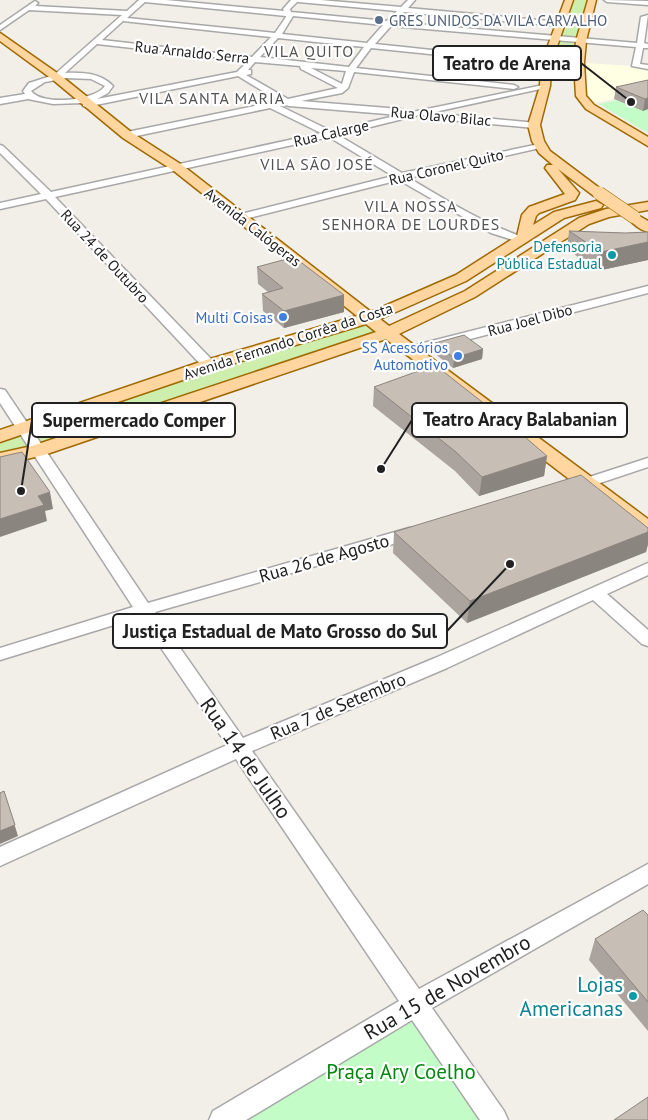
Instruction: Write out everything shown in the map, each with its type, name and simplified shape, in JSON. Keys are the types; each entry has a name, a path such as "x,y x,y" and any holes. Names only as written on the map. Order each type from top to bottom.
{"main road":[{"path":"522,237 529,215 534,210 570,197 572,193 540,155 540,146 534,124 545,86 546,64 554,39 562,24 569,0"},
{"path":"592,0 581,42 580,96 586,104 648,142"},
{"name":"Avenida Calógeras","path":"0,36 56,77 84,102 127,135 178,168 388,333 648,529"},
{"path":"540,146 599,193 634,217 645,231"},
{"name":"Avenida Fernando Corrêa da Costa","path":"0,436 209,366 369,318 460,278 559,215 589,206 648,196"},
{"name":"Avenida Fernando Corrêa da Costa","path":"0,459 37,451 388,333 470,294 584,221 606,213 648,206"},
{"path":"584,221 594,232"},
{"path":"550,242 577,242"}],"street":[{"path":"0,28 38,0"},
{"path":"56,77 144,0 181,2 581,42 644,46"},
{"path":"290,14 286,9 296,0 562,24"},
{"path":"127,135 335,93 344,88 351,69 388,23 412,0"},
{"path":"607,0 648,3"},
{"path":"27,8 128,13"},
{"path":"239,74 277,35 290,14"},
{"path":"648,17 645,17 644,46 636,66 648,67"},
{"path":"121,19 546,64"},
{"name":"Rua Arnaldo Serra","path":"95,42 528,88"},
{"path":"268,69 296,63 344,88"},
{"path":"0,101 30,95 45,101 84,102 258,70"},
{"path":"239,74 288,102"},
{"path":"30,95 27,91 29,87 35,83 56,77 86,76 107,82 109,86 107,90 84,102"},
{"name":"Rua Calarge","path":"0,206 178,168 528,88 545,86"},
{"name":"Rua Olavo Bilac","path":"288,102 534,124"},
{"path":"273,106 330,134 470,218 495,231 522,237"},
{"name":"Rua Coronel Quito","path":"241,217 399,177 540,146"},
{"name":"Rua 24 de Outubro","path":"0,148 48,195 209,366"},
{"path":"634,217 648,223"},
{"path":"470,218 506,248"},
{"name":"Rua Joel Dibo","path":"412,350 648,289"},
{"name":"Rua 14 de Julho","path":"0,393 144,610 495,1120"},
{"path":"559,490 648,462"},
{"name":"Rua 26 de Agosto","path":"0,654 434,526"},
{"name":"Rua 7 de Setembro","path":"0,858 239,748 441,663 648,568"},
{"path":"594,592 648,640"},
{"name":"Rua 15 de Novembro","path":"222,1120 415,1004 648,874"}],"shaded area":[{"path":"585,63 648,67 648,92 594,103 586,92"}],"green space":[{"path":"571,0 590,0 571,78 548,76"},
{"path":"648,95 648,133 599,104"},
{"path":"369,318 388,333 0,459 0,436"},
{"name":"Praça Ary Coelho","path":"415,1004 495,1120 222,1120"}],"building":[{"path":"648,80 648,98 645,99 616,87"},
{"path":"569,231 648,232 648,242 601,252"},
{"path":"294,257 344,295 284,311 262,294 283,288 257,267"},
{"path":"464,335 483,349 454,358 435,343"},
{"path":"435,365 505,420 502,435 518,431 547,456 482,477 456,452 374,387"},
{"path":"22,452 50,492 38,496 44,505 0,519 0,457"},
{"path":"581,475 648,528 648,532 470,601 394,532"},
{"path":"4,791 15,825 0,831 0,793"},
{"path":"643,910 648,915 648,1002 595,939"},
{"path":"648,1097 648,1120 614,1120"}],"place":[{"name":"GRES UNIDOS DA VILA CARVALHO","path":"379,20"},
{"name":"Teatro de Arena","path":"631,102"},
{"name":"Defensoria Pública Estadual","path":"612,255"},
{"name":"Multi Coisas","path":"283,317"},
{"name":"SS Acessórios Automotivo","path":"458,356"},
{"name":"Teatro Aracy Balabanian","path":"381,469"},
{"name":"Supermercado Comper","path":"21,491"},
{"name":"Justiça Estadual de Mato Grosso do Sul","path":"510,564"},
{"name":"Lojas Americanas","path":"633,996"}],"district":[{"name":"VILA QUITO","path":"309,51"},
{"name":"VILA SANTA MARIA","path":"212,98"},
{"name":"VILA SÃO JOSÉ","path":"317,164"},
{"name":"VILA NOSSA SENHORA DE LOURDES","path":"411,215"}]}
